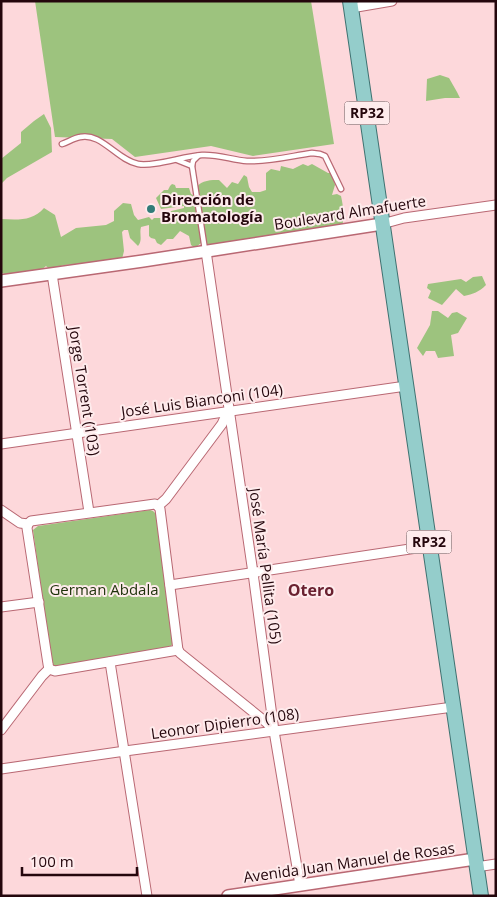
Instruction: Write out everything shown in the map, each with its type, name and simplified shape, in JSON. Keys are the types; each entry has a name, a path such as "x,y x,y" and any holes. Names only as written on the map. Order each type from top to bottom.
{"main road":[{"name":"RP32","path":"350,5 481,896"},
{"name":"Boulevard Almafuerte","path":"1,281 382,224"},
{"name":"Avenida Juan Manuel de Rosas","path":"228,896 476,863"}],"street":[{"path":"350,5 392,1"},
{"name":"Boulevard Almafuerte","path":"382,224 404,218 496,205"},
{"name":"José María Pellita (105)","path":"206,251 274,731 300,885"},
{"name":"Jorge Torrent (103)","path":"52,274 89,512"},
{"name":"José Luis Bianconi (104)","path":"1,444 406,386"},
{"path":"158,506 166,499 211,439 222,424 228,411"},
{"path":"1,510 20,523 28,524 31,521 89,512 155,504 158,506 160,509 178,650 267,723 274,731"},
{"path":"28,524 27,528 49,669"},
{"path":"170,585 430,546"},
{"path":"1,607 39,602"},
{"path":"49,669 55,671 178,650"},
{"path":"110,662 147,896"},
{"path":"1,730 49,669"},
{"name":"Leonor Dipierro (108)","path":"1,769 453,707"},
{"name":"Avenida Juan Manuel de Rosas","path":"476,863 496,864"}],"lane":[{"path":"62,144 79,137 88,136 96,139 130,162 139,164 211,154 245,161 259,161 312,153 320,154 325,156 341,189"},
{"path":"198,155 193,161 192,166 206,251"},
{"path":"176,159 192,166"}],"green space":[{"path":"35,1 311,1 334,144 253,156 211,146 135,157 112,139 55,137"},
{"path":"440,75 449,78 460,98 426,101 427,79"},
{"path":"44,114 51,128 52,152 7,178 1,184 1,159 21,143 21,132"},
{"path":"303,164 308,166 312,164 328,173 333,173 335,185 332,195 337,194 341,196 344,215 342,226 209,245 201,238 201,243 195,248 191,245 189,236 180,231 173,239 167,239 161,245 157,243 155,239 149,236 149,225 141,227 138,246 130,238 128,230 122,232 124,251 122,259 64,265 52,269 46,266 41,270 7,275 1,274 1,219 30,217 44,208 55,215 61,237 76,228 106,225 114,221 114,211 123,203 131,204 134,215 138,220 149,217 152,220 160,218 165,216 167,212 184,208 184,206 161,209 156,198 164,190 168,190 172,184 176,188 189,188 193,195 196,188 204,182 219,180 227,188 232,182 238,184 244,175 247,177 252,192 260,192 266,190 266,173 271,169 280,171 281,166 293,169"},
{"path":"482,276 486,285 473,293 464,296 456,289 442,305 428,298 431,291 427,288 428,284 461,279 466,282 473,277"},
{"path":"432,311 438,311 448,318 452,313 457,312 467,318 458,333 451,335 454,356 438,358 435,351 426,351 423,356 417,348 430,325"},
{"name":"German Abdala","path":"150,510 156,514 174,642 170,647 55,667 51,660 33,530 38,526"}],"place":[{"name":"Dirección de Bromatología","path":"151,209"}],"district":[{"name":"Otero","path":"311,590"}]}
